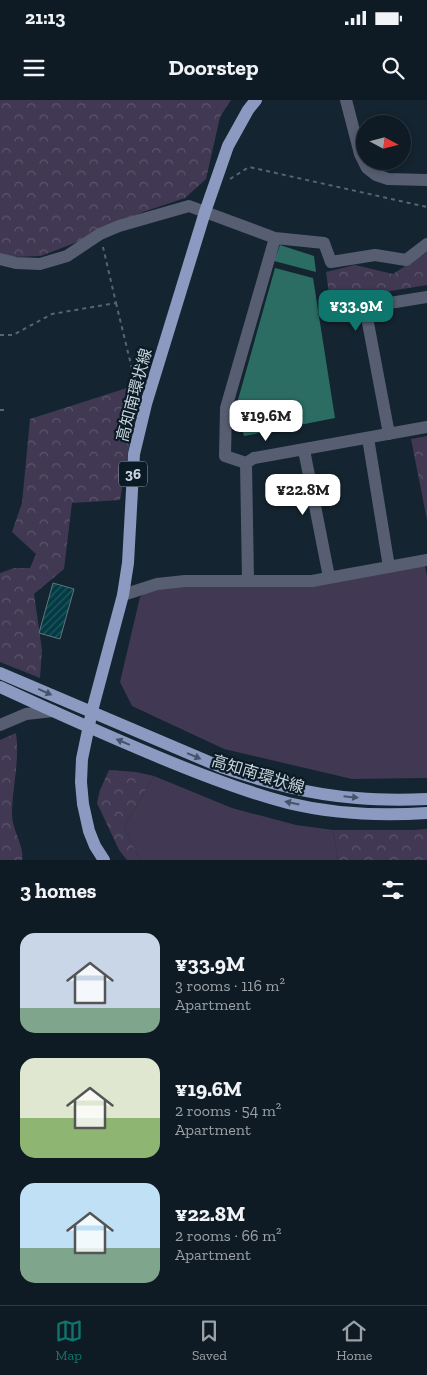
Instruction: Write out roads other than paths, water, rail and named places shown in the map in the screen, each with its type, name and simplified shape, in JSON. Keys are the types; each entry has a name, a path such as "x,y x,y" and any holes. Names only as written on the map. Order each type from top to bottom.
{"main road":[{"name":"高知南環状線","path":"104,860 95,846 89,831 83,804 81,782 82,759 92,712 123,595 128,563 134,454 146,404 204,212 228,146 248,110 256,100"},
{"name":"高知南環状線","path":"0,673 221,767 256,780 356,798 427,799"},
{"name":"高知南環状線","path":"0,687 88,728 214,780 253,793 289,803 354,813 427,814"}],"street":[{"path":"346,100 360,154 367,168 376,175 388,179 427,180"},
{"path":"0,259 16,263 40,264 66,256 100,234 119,226 189,206 275,238 324,243 331,262 375,255 406,260 427,244"},
{"path":"246,463 225,456 226,408 275,238"},
{"path":"389,434 365,307 427,297"},
{"path":"246,463 254,458 427,427"},
{"path":"368,438 389,567"},
{"path":"304,450 329,577"},
{"path":"246,463 248,580"},
{"path":"123,595 157,584 185,581 312,581 427,560"},
{"path":"0,725 26,714 53,711"}]}
